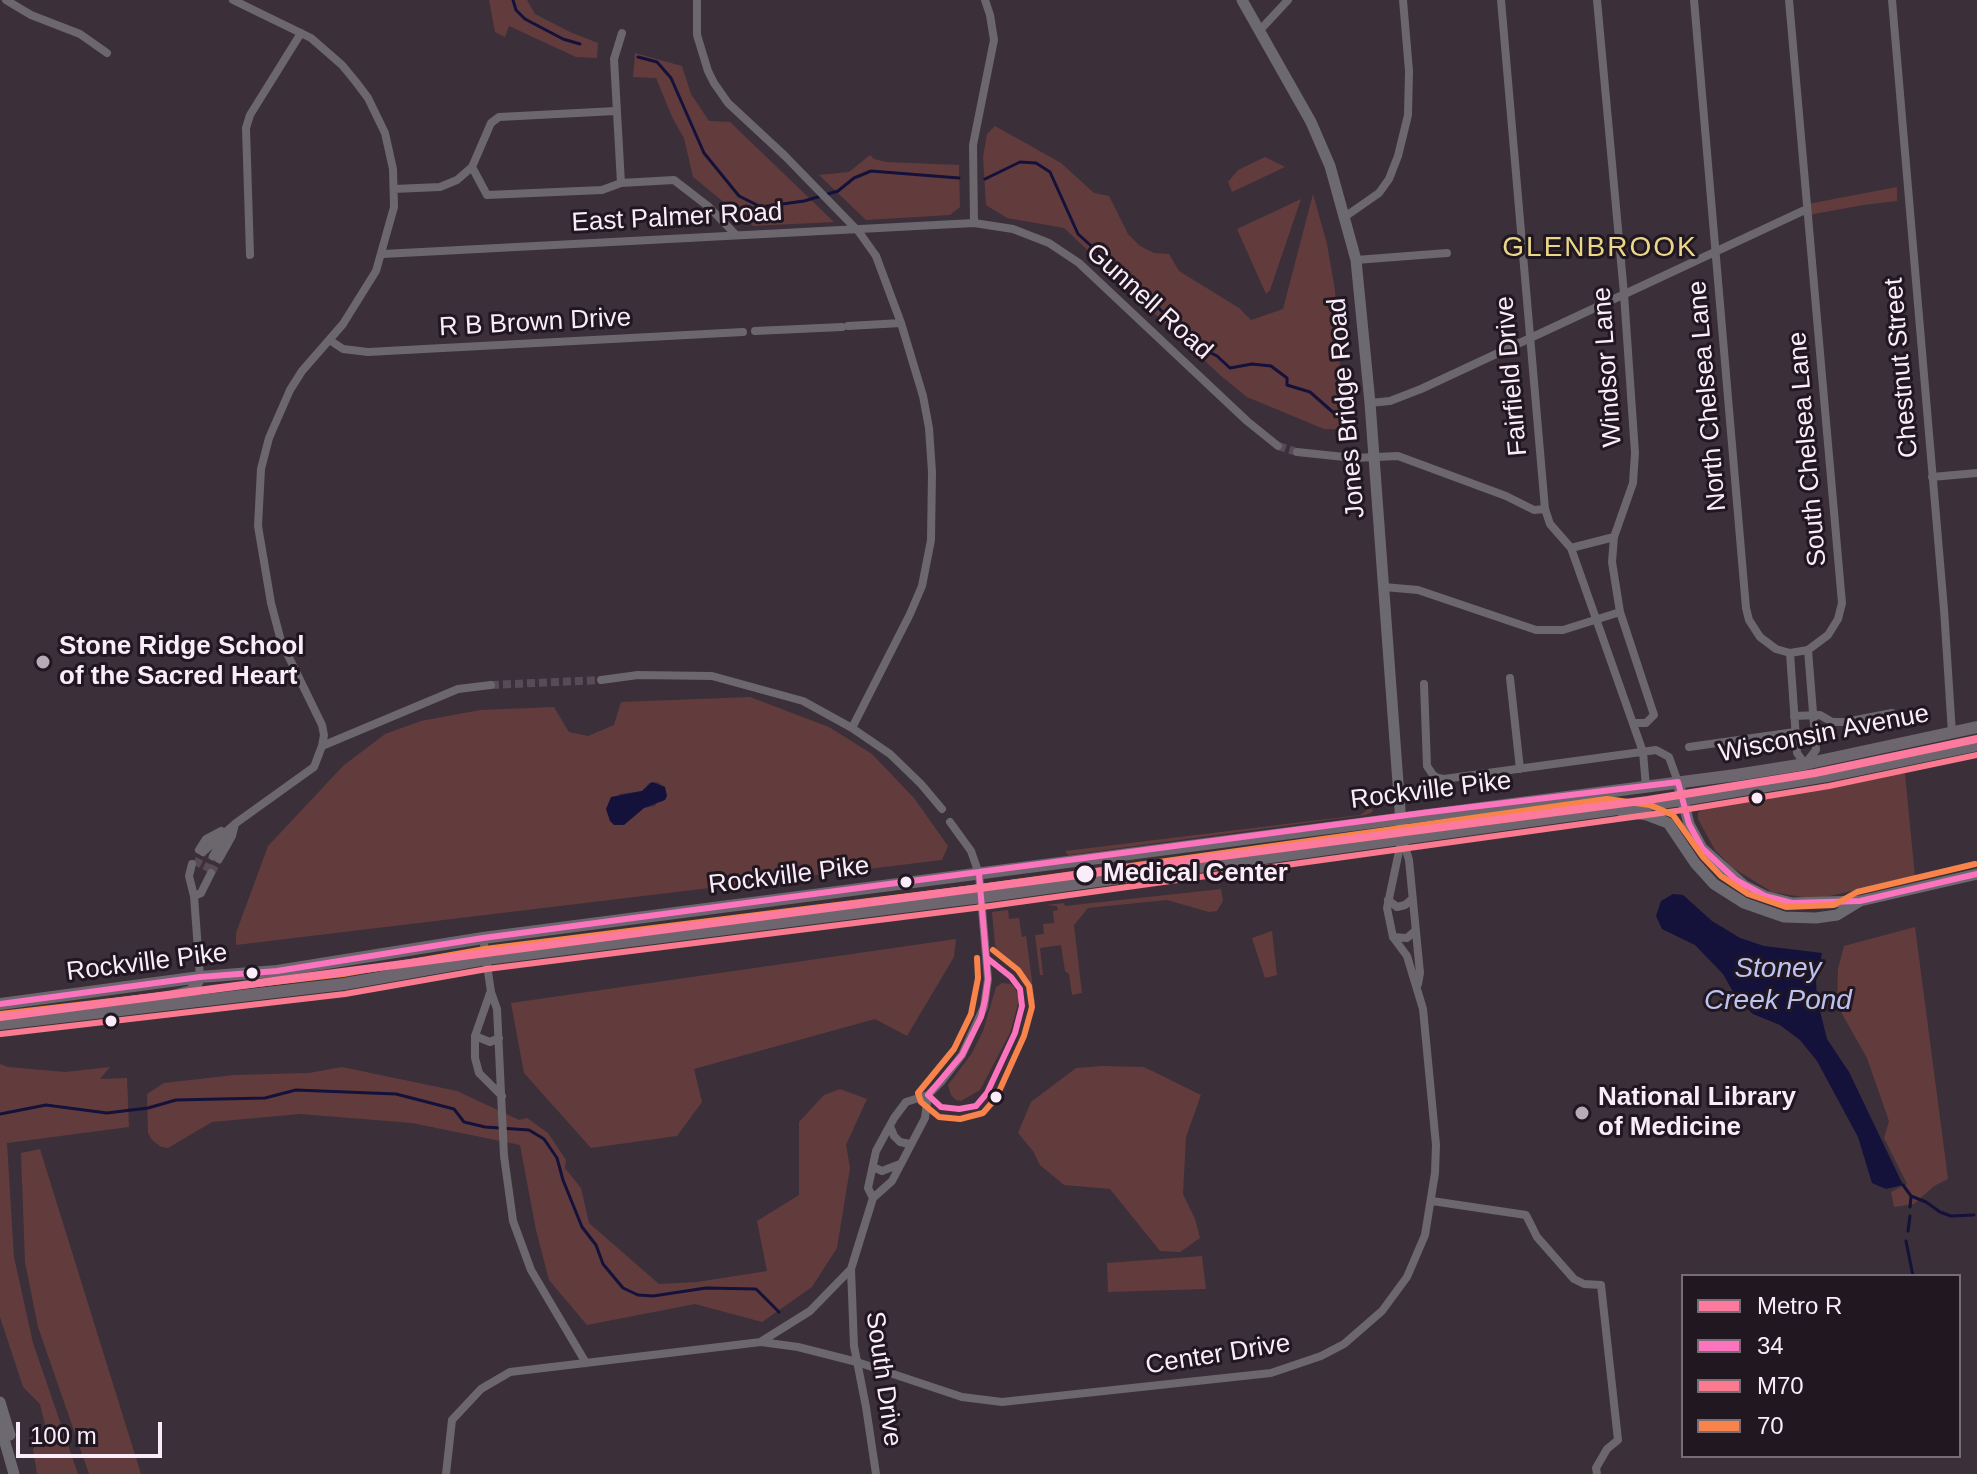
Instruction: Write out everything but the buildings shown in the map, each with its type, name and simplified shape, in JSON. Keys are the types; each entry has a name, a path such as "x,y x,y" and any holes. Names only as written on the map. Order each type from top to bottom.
{"main road":[{"name":"Jones Bridge Road","path":"1242,0 1261,29 1316,133 1346,216 1356,260 1370,403 1402,837"},
{"name":"Wisconsin Avenue","path":"1678,782 1805,764 1977,727"},
{"path":"1952,733 1954,750"},
{"name":"Wisconsin Avenue","path":"1682,800 1977,745"},
{"path":"1805,764 1807,779"},
{"path":"1678,782 1689,824 1702,848 1745,886 1765,896 1792,903 1860,901 1977,874"},
{"name":"Rockville Pike","path":"0,1004 200,977 277,971 483,938 1678,782"},
{"name":"Rockville Pike","path":"0,1024 344,984 486,959 982,897 1682,800"},
{"path":"1607,809 1647,815 1668,823 1695,863 1714,884 1763,911 1784,917 1816,918 1837,915 1860,901"},
{"path":"130,1009 136,1003 192,991 200,977"},
{"path":"0,1402 10,1434 14,1474"},
{"path":"0,1425 10,1451"}],"street":[{"path":"6,0 31,15 80,34 107,53"},
{"path":"201,851 314,767 322,746 322,725 281,641 260,547 257,506 261,469 279,411 302,371 331,341 366,290 383,254 394,207 391,154 385,133 368,98 326,50 301,33 233,0"},
{"path":"697,0 697,35 708,71 728,103 850,222 876,256 923,396 929,428 931,540 922,586 852,728"},
{"path":"974,223 973,145 994,40 985,0"},
{"path":"1261,29 1288,0"},
{"path":"1346,216 1379,193 1389,179 1398,156 1408,115 1409,71 1403,0"},
{"name":"Fairfield Drive","path":"1501,0 1545,509"},
{"name":"Windsor Lane","path":"1597,0 1624,294 1635,464 1627,504 1614,537 1612,562 1620,612 1654,715 1646,723 1634,723"},
{"name":"North Chelsea Lane","path":"1694,0 1746,608 1749,620 1760,637 1776,649 1790,653"},
{"name":"South Chelsea Lane","path":"1789,0 1842,603 1838,619 1828,635 1808,650"},
{"name":"Chestnut Street","path":"1892,0 1952,733"},
{"path":"250,255 246,128 250,115 301,33"},
{"path":"621,183 614,59 622,33"},
{"path":"394,189 440,187 457,180 472,167 491,123 499,117 616,111"},
{"path":"472,167 487,195 602,190 621,183 674,180 709,207 736,235"},
{"path":"1370,403 1387,402 1415,392 1807,209"},
{"name":"East Palmer Road","path":"383,254 974,223"},
{"name":"Gunnell Road","path":"974,223 1033,235 1079,263 1247,421 1278,446"},
{"path":"1356,260 1447,253"},
{"path":"755,331 901,323"},
{"name":"R B Brown Drive","path":"331,341 343,349 368,352 743,332"},
{"path":"1297,452 1354,458 1398,456 1506,496 1534,510 1545,509 1550,524 1571,548 1634,723 1643,752 1646,787"},
{"path":"1932,477 1977,473"},
{"path":"1571,548 1614,537"},
{"path":"1384,587 1418,590 1536,630 1563,630 1620,612"},
{"path":"1808,650 1816,750 1805,764 1797,753 1790,653 1808,650"},
{"path":"601,680 638,675 712,676 803,701 852,728 902,764 942,809"},
{"path":"1510,678 1520,769"},
{"path":"1424,684 1427,766 1433,775 1444,779 1643,752 1663,752 1672,763 1678,782"},
{"path":"322,746 458,689 491,685"},
{"path":"1794,716 1813,714 1824,716 1832,722 1845,722 1892,713"},
{"path":"1689,747 1795,732"},
{"name":"South Drive","path":"873,1198 868,1188 876,1151 890,1126 906,1102 928,1095 962,1055 984,1007 988,979 979,874 971,851 950,822"},
{"path":"216,857 232,836 236,823"},
{"name":"Center Drive","path":"446,1474 452,1420 481,1389 510,1372 761,1342 798,1347 857,1362 962,1397 1002,1402 1271,1373 1344,1344 1382,1311 1398,1291 1417,1257 1432,1201 1436,1145 1418,985 1420,973 1409,860 1402,837"},
{"name":"Center Drive","path":"1402,837 1387,899 1388,916 1393,937 1407,956 1411,974 1418,985"},
{"path":"194,865 189,876 194,896 200,977"},
{"path":"194,896 201,893 209,872"},
{"path":"1387,899 1397,907 1405,905 1412,898"},
{"path":"1393,937 1407,938 1415,931"},
{"path":"483,938 491,992 497,1009 503,1138 513,1221 531,1270 586,1363"},
{"path":"491,992 475,1036 475,1058 483,1078 502,1096"},
{"path":"475,1036 490,1042 499,1038"},
{"path":"483,1078 501,1066"},
{"name":"South Drive","path":"876,1474 852,1326 851,1269 873,1198 892,1181 925,1118 928,1095"},
{"path":"890,1126 900,1142 910,1144"},
{"path":"873,1167 882,1171 900,1164"},
{"path":"1432,1201 1526,1215 1537,1237 1574,1279 1584,1284 1601,1285 1618,1440 1607,1449 1596,1468 1597,1474"},
{"name":"Center Drive","path":"761,1342 810,1311 851,1269"}],"shaded area":[{"path":"489,0 527,0 535,14 598,43 597,58 576,57 509,26 505,37 495,32"},
{"path":"635,53 682,66 691,94 709,121 730,122 834,222 753,226 693,177 684,138 656,78 633,77"},
{"path":"995,126 1061,163 1094,193 1109,196 1128,234 1140,246 1154,253 1169,254 1179,271 1239,308 1251,320 1283,309 1313,194 1327,244 1335,290 1344,429 1324,429 1247,397 1064,228 1007,218 986,205 983,157 987,134"},
{"path":"870,155 886,162 959,165 960,207 950,215 866,220 819,175 849,172"},
{"path":"1265,157 1285,167 1232,192 1228,182 1238,170"},
{"path":"1897,187 1897,201 1809,215 1808,204"},
{"path":"1301,199 1270,290 1266,294 1237,229"},
{"path":"750,697 829,727 872,754 914,798 948,846 942,860 236,945 236,933 268,846 343,766 385,734 421,721 480,710 554,707 569,732 588,736 614,725 621,702","holes":["657,782 665,787 655,806 644,808 624,824 619,794 642,791 649,783"]},
{"path":"1887,774 1905,774 1915,877 1825,897 1808,898 1772,892 1733,868 1715,850 1698,819 1698,813 1705,806"},
{"path":"1371,807 1373,812 1365,815 1068,855 1065,851 1360,815"},
{"path":"1221,889 1223,901 1217,911 1209,912 1167,900 1088,908 1074,925 1082,993 1072,995 1061,945 1040,948 1043,975 1040,975 1035,935 1044,934 1043,924 1054,923 1053,911 1058,910 1057,906 1046,905 1064,903 1065,906"},
{"path":"1008,910 1009,919 1019,918 1022,937 1026,936 1035,1003 1029,1003 1029,992 1024,982 998,953 995,945 992,912"},
{"path":"1915,927 1948,1179 1934,1186 1914,1204 1894,1207 1891,1192 1907,1184 1884,1138 1889,1121 1867,1058 1837,1005 1838,969 1844,946"},
{"path":"1272,931 1277,975 1265,978 1252,938"},
{"path":"956,939 954,957 907,1036 875,1019 694,1069 702,1102 677,1136 591,1148 524,1073 511,1003"},
{"path":"1002,983 1015,988 1019,1000 1010,1033 980,1090 961,1101 956,1100 948,1085 972,1053 983,1031 996,987"},
{"path":"0,1064 65,1072 110,1067 100,1079 127,1078 129,1127 7,1143 14,1257 33,1343 78,1474 37,1474 33,1449 42,1438 45,1425 40,1404 23,1387 0,1317"},
{"path":"342,1067 457,1091 519,1120 527,1118 548,1133 566,1160 565,1168 581,1188 589,1223 659,1284 697,1282 767,1271 757,1221 799,1195 799,1122 824,1095 840,1089 867,1099 846,1145 850,1168 837,1248 812,1287 762,1322 695,1304 587,1325 549,1280 520,1145 412,1123 300,1114 212,1122 168,1148 161,1147 148,1133 147,1094 164,1083 234,1075 309,1073"},
{"path":"1144,1067 1201,1095 1186,1137 1183,1194 1200,1238 1180,1252 1160,1251 1110,1189 1064,1185 1040,1165 1018,1133 1031,1102 1076,1068"},
{"path":"40,1149 141,1474 89,1474 38,1327 25,1262 21,1153"},
{"path":"1202,1256 1206,1289 1108,1292 1107,1263"}],"water":[{"path":"652,782 665,787 665,800 644,808 624,825 614,825 606,809 611,797 642,791"},
{"name":"Stoney Creek Pond","path":"1673,894 1683,895 1712,921 1740,938 1764,946 1822,953 1816,981 1817,999 1827,1039 1849,1072 1903,1185 1886,1189 1872,1183 1858,1137 1817,1061 1800,1040 1780,1025 1753,1014 1737,999 1723,974 1695,945 1662,929 1656,916 1661,901"}],"waterway":[{"path":"513,0 516,10 525,19 563,39 580,44"},
{"path":"638,57 657,62 671,78 704,153 739,196 761,207 804,201 838,191 854,178 871,171 959,178"},
{"path":"985,179 1020,162 1036,163 1050,172 1078,234 1148,297 1187,341 1217,356 1230,368 1252,364 1271,366 1287,378 1287,385 1310,392 1335,414"},
{"path":"0,1114 46,1105 107,1113 148,1108 176,1100 265,1098 296,1090 396,1094 454,1109 464,1122 529,1130 544,1139 557,1158 582,1227 596,1245 603,1264 623,1288 638,1295 653,1296 706,1288 756,1289 779,1312"},
{"path":"1903,1185 1911,1196 1940,1212 1951,1216 1974,1215"},
{"path":"1910,1207 1911,1196"},
{"path":"1908,1231 1910,1216"},
{"path":"1906,1241 1913,1274"}],"tunnel":[{"path":"1278,446 1297,452"},
{"path":"491,685 601,680"},
{"path":"196,866 203,852"},
{"path":"206,871 213,856"},
{"path":"211,873 219,859"}],"metro line":[{"name":"R","path":"0,1017 1648,800 1815,773 1977,739"}],"transit line":[{"name":"M70","path":"1,1034 345,994 487,969 983,907 1683,810 1829,786 1977,755"},
{"name":"34","path":"0,1004 200,977 277,971 483,938 1678,782 1689,824 1702,848 1736,880 1765,896 1792,903 1860,901 1977,874"},
{"name":"70","path":"0,1014 343,974 485,949 981,887 1607,799 1650,805 1673,815 1721,876 1748,894 1786,907 1834,905 1857,892 1975,864"},
{"name":"34","path":"979,874 988,979 985,1000 981,1017 962,1055 928,1095 941,1107 959,1109 976,1106 987,1093 1015,1033 1022,1006 1020,989 1011,977 987,958"},
{"name":"70","path":"977,958 978,978 971,1014 954,1049 918,1093 921,1102 939,1117 960,1119 983,1113 996,1098 1024,1036 1032,1007 1029,986 1018,970 993,950"}],"place":[{"name":"Stone Ridge School of the Sacred Heart","path":"43,662"},
{"name":"Medical Center","path":"1085,874"},
{"name":"National Library of Medicine","path":"1582,1113"}],"district":[{"name":"GLENBROOK","path":"1600,248"}]}
